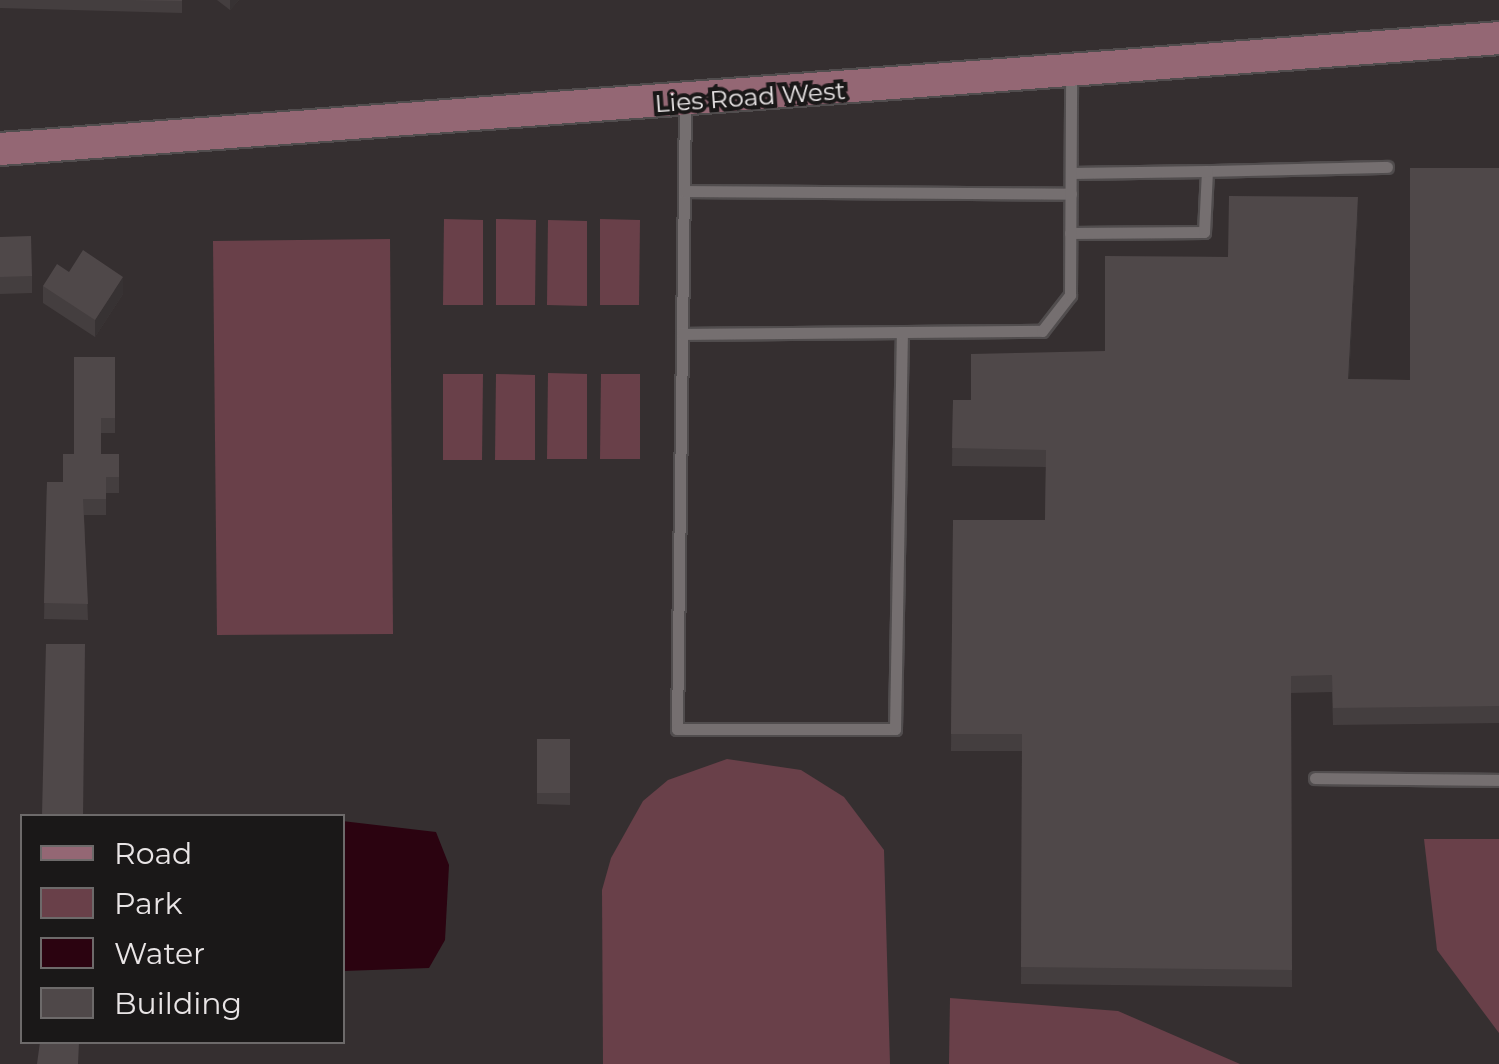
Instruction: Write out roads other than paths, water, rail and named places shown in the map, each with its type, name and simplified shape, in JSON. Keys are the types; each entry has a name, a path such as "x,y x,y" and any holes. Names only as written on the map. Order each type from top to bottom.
{"street":[{"name":"Lies Road West","path":"0,149 685,102 1499,38"}],"lane":[{"path":"682,334 1042,331 1070,294 1072,72"},
{"path":"685,102 677,730 895,728 902,332"},
{"path":"1071,173 1387,168"},
{"path":"1070,233 1204,232 1207,171"},
{"path":"684,191 1070,194"},
{"path":"1316,778 1499,780"}],"water":[{"path":"345,821 436,832 449,865 445,940 429,968 345,971"}]}
